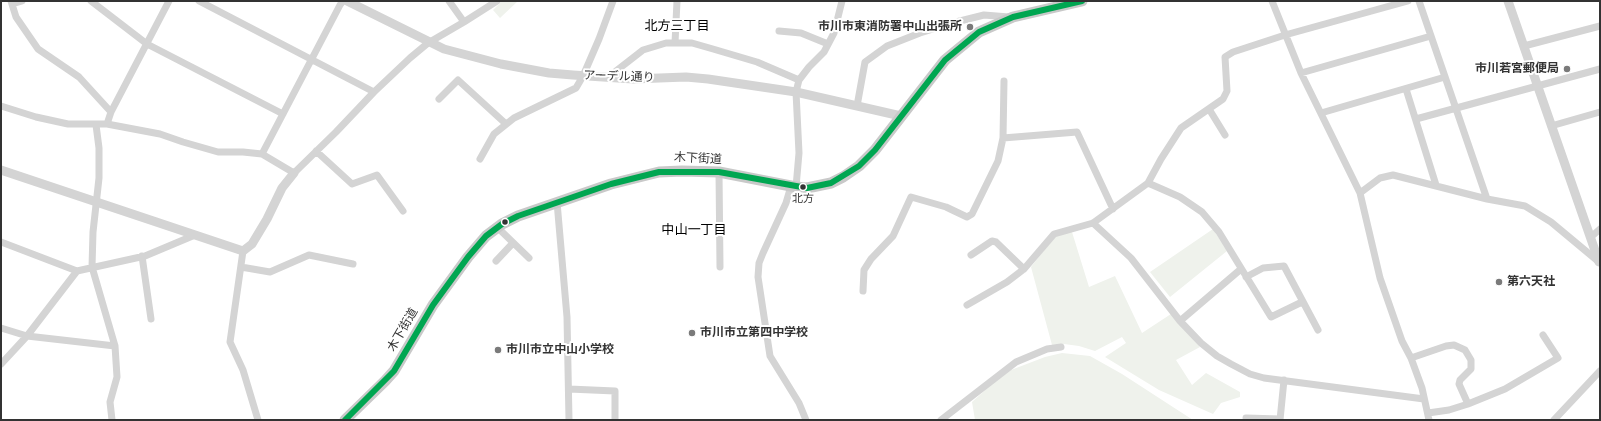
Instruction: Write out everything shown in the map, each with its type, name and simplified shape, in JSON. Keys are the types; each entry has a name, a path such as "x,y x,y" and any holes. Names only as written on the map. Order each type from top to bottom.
{"main road":[{"name":"木下街道","path":"345,420 394,371 433,304 476,247 497,227 518,216 627,178 659,172 682,170 719,172 793,186 818,186 843,177 860,166 875,150 940,66 979,32 1014,17 1082,1"}],"street":[{"path":"22,1 12,2 16,17 38,49 79,77 111,112"},
{"path":"91,1 147,44 283,114"},
{"path":"107,124 111,112 169,1"},
{"path":"198,1 374,92"},
{"path":"262,154 340,5 344,1"},
{"name":"アーデル通り","path":"347,1 428,43 444,49 501,64 548,73 583,76 633,79 686,77 708,79 796,92 901,116"},
{"path":"449,1 464,22"},
{"path":"258,420 243,370 230,342 243,251 252,244 267,219 282,188 294,173 374,92 428,43 497,1"},
{"path":"480,159 494,134 514,118 576,88 583,76 613,1"},
{"path":"675,43 677,1"},
{"path":"806,420 799,402 770,356 758,277 759,263 793,186 799,153 796,92 799,80 824,52 834,33 842,1"},
{"path":"1272,1 1302,73 1360,193 1380,278 1402,341 1411,358 1422,388 1429,417 1468,404 1505,389 1558,358 1543,335"},
{"path":"967,305 1007,282 1024,269 1054,234 1093,223 1148,182 1160,159 1181,128 1223,99 1227,91 1225,57 1233,52 1286,35 1408,1"},
{"path":"1419,1 1487,200"},
{"path":"1508,1 1600,262"},
{"path":"857,106 865,62 887,46 941,26 984,15 1014,17"},
{"path":"1524,46 1600,26"},
{"path":"778,31 800,33 828,44"},
{"path":"1302,73 1431,36"},
{"path":"615,78 616,70 643,50 666,42 692,43 757,62 799,80"},
{"path":"1416,119 1600,69"},
{"path":"1321,113 1445,77"},
{"path":"440,99 458,80 506,124"},
{"path":"863,291 864,270 871,259 893,236 911,197 946,207 967,217 972,214 998,161 1003,138 1004,81"},
{"path":"1406,89 1436,185"},
{"path":"1,106 36,117 68,124 107,124 160,134 218,152 262,154 294,173"},
{"path":"1209,109 1225,135"},
{"path":"1552,126 1600,112"},
{"path":"96,125 99,164 97,202 93,232 92,267 115,346 117,377 110,402 112,420"},
{"path":"1003,138 1077,132 1113,209"},
{"path":"316,152 352,184 377,175 403,211"},
{"path":"1,170 243,251"},
{"path":"719,172 720,267"},
{"path":"1360,193 1380,178 1393,175 1436,185 1487,200 1525,206 1551,222 1600,262"},
{"path":"1148,182 1180,196 1202,212 1219,232 1271,317 1302,302"},
{"path":"558,202 566,309 569,420"},
{"path":"1093,223 1131,258 1180,321 1201,343 1217,356 1231,364 1250,374 1424,399"},
{"path":"497,227 528,258"},
{"path":"1591,237 1600,229"},
{"path":"1,242 77,271 142,256 196,235"},
{"path":"971,255 992,241 996,242 1024,269"},
{"path":"496,261 513,243"},
{"path":"142,256 151,319"},
{"path":"241,267 270,272 309,256 353,264"},
{"path":"1246,277 1263,268 1284,266 1318,330"},
{"path":"1180,321 1241,269"},
{"path":"1,364 27,336 77,271"},
{"path":"1,328 27,336 115,346"},
{"path":"1411,358 1446,346 1454,345 1464,350 1471,360 1471,369 1460,380 1459,384 1468,404"},
{"path":"941,420 1016,362 1047,348 1061,347"},
{"path":"1554,420 1600,371"},
{"path":"1246,418 1280,419 1284,380"},
{"path":"569,389 615,391 615,420"}],"shaded area":[{"path":"502,1 518,1 500,18 493,10"},
{"path":"1213,229 1227,251 1170,297 1150,272"},
{"path":"1072,232 1089,287 1115,276 1142,333 1171,314 1200,347 1176,360 1192,385 1206,373 1240,392 1240,397 1221,403 1213,414 1159,390 1105,357 1126,343 1122,337 1095,351 1079,346 1064,344 1052,345 1031,267 1055,236"},
{"path":"1062,353 1090,356 1122,374 1193,420 975,420 972,402 992,384 1011,370 1045,357"}],"transit line":[{"path":"345,420 394,371 433,305 468,257 486,236 502,224 518,216 611,184 659,172 719,172 807,188 831,183 859,166 875,150 945,60 979,32 1013,17 1082,1"}],"place":[{"name":"市川市東消防署中山出張所","path":"970,27"},
{"name":"市川若宮郵便局","path":"1567,69"},
{"name":"北方","path":"803,187"},
{"name":"第六天社","path":"1499,282"},
{"name":"市川市立第四中学校","path":"692,333"},
{"name":"市川市立中山小学校","path":"498,350"}],"district":[{"name":"北方三丁目","path":"677,27"},
{"name":"中山一丁目","path":"694,231"}]}
